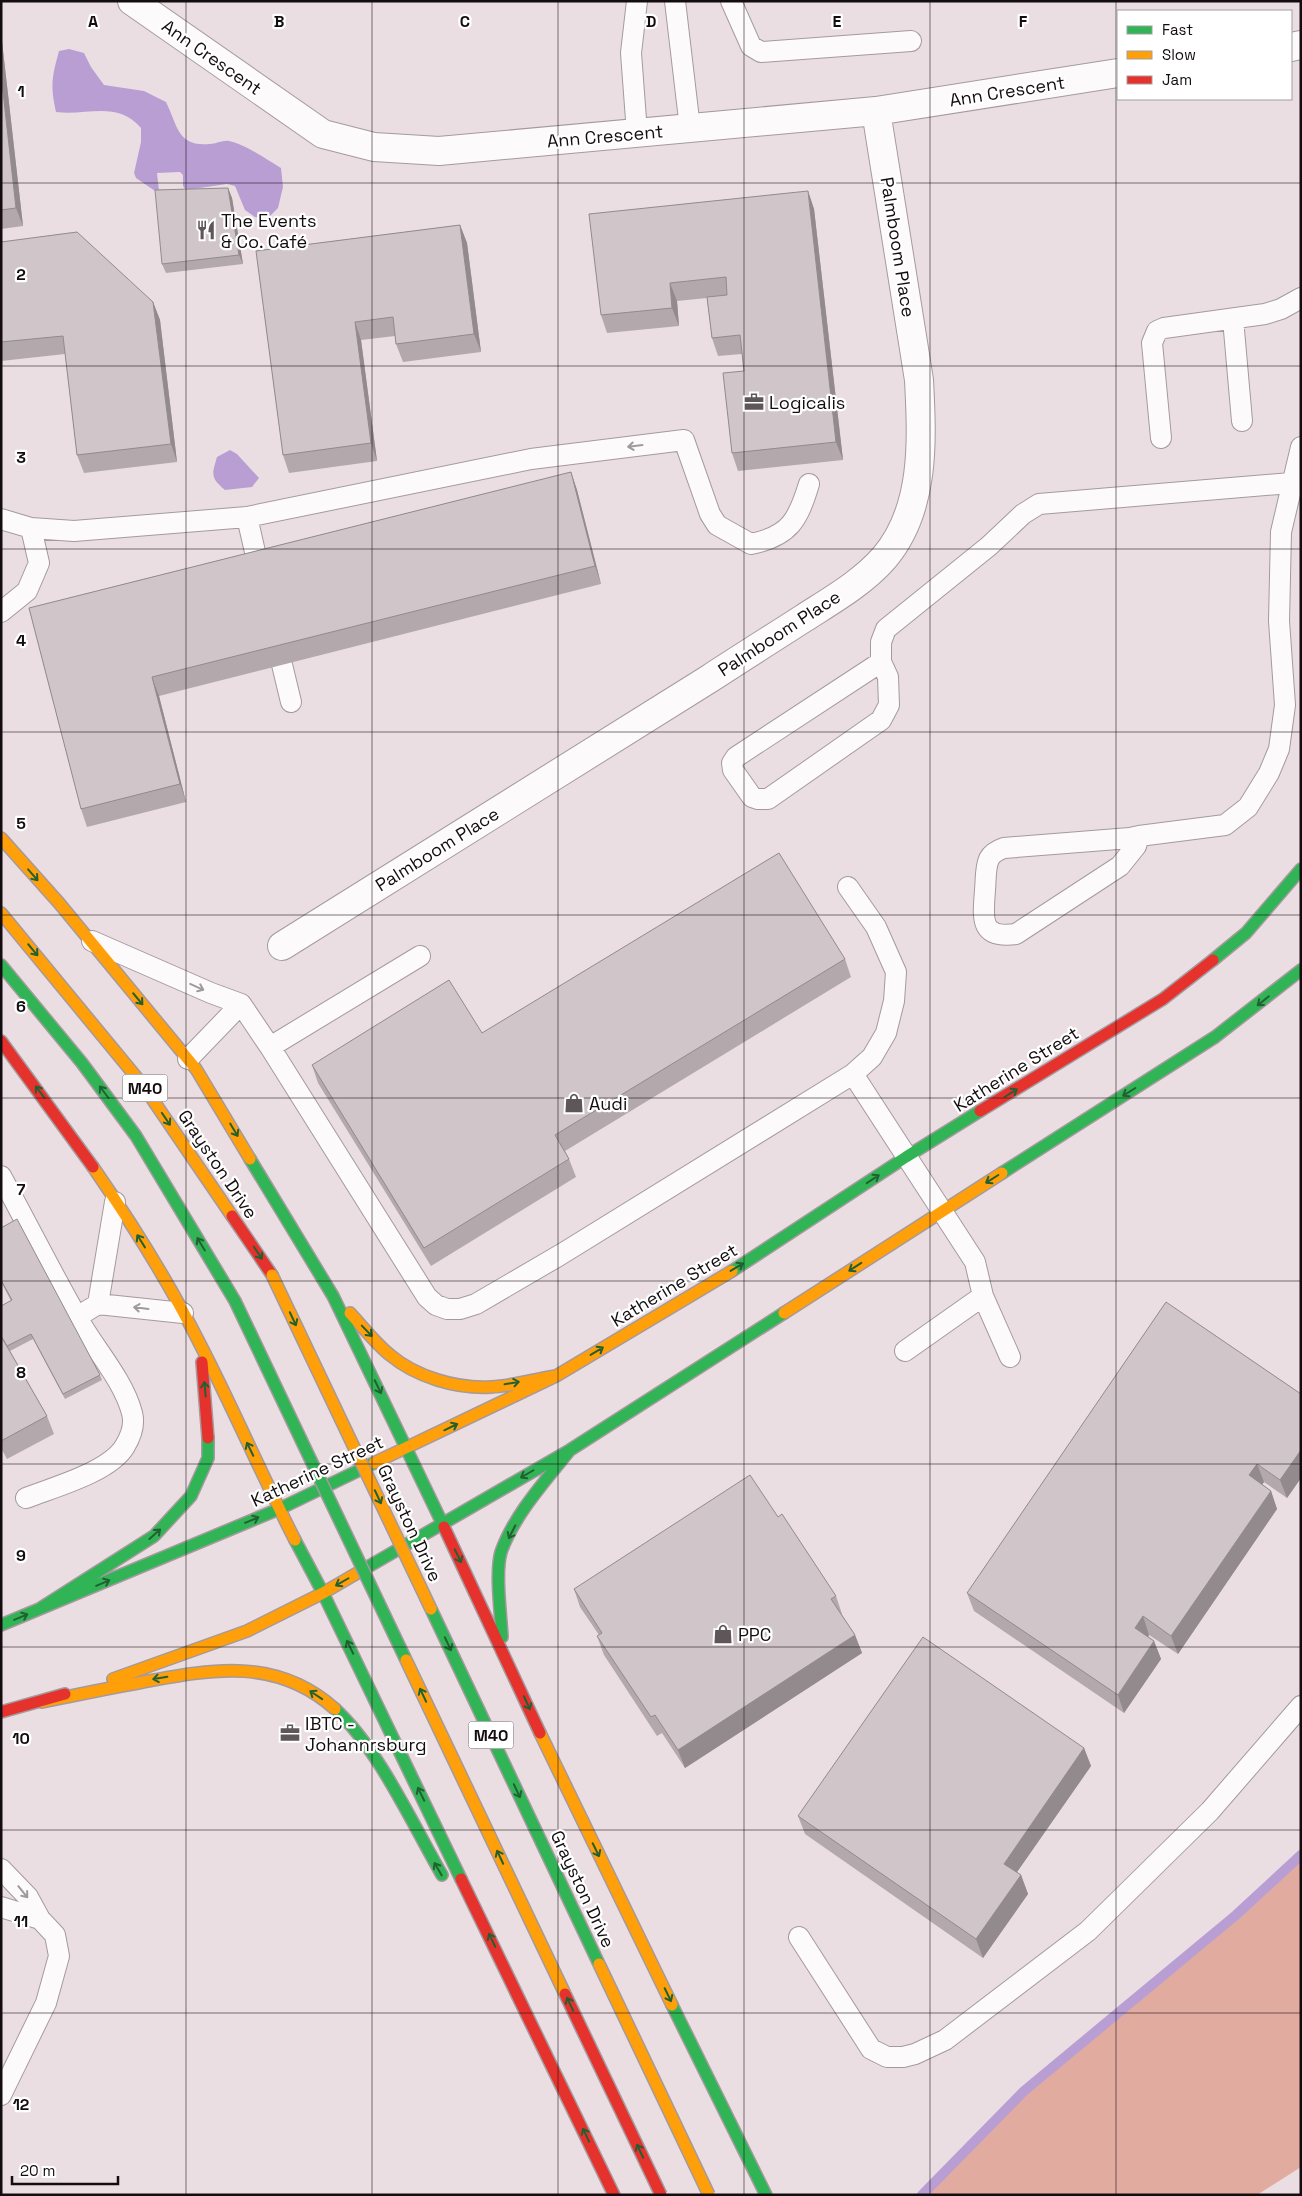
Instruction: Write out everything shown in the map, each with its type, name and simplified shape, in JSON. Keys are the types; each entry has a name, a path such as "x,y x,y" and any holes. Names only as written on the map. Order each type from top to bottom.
{"main road":[{"path":"1,838 188,1058 333,1296 408,1448 442,1525 503,1651 565,1787 766,2195"},
{"name":"Katherine Street","path":"1,1625 279,1509 556,1376 750,1260 906,1157 1163,999 1246,933 1301,869"},
{"name":"Grayston Drive","path":"1,913 142,1084 272,1275 709,2195"},
{"name":"M40","path":"1,966 82,1063 136,1136 235,1300 661,2195"},
{"path":"42,1702 187,1654 247,1630 323,1593 442,1525 570,1450 1215,1037 1301,970"},
{"path":"1,1041 61,1119 142,1243 200,1344 279,1509 323,1593 559,2078 614,2195"},
{"path":"333,1296 395,1360 414,1371 462,1384 491,1387 556,1376"},
{"path":"41,1608 154,1536 191,1496 208,1458 207,1418 200,1344"},
{"path":"503,1651 499,1579 501,1553 525,1506 570,1450"},
{"path":"1,1712 162,1678 224,1668 248,1669 273,1674 294,1682 317,1694 348,1720 377,1762 446,1882"},
{"path":"470,1924 559,2078"}],"street":[{"name":"Ann Crescent","path":"132,1 324,134 374,148 439,151 876,111 1117,74"},
{"name":"Palmboom Place","path":"282,946 843,593 885,557 901,531 913,499 920,465 921,420 919,380 876,111"}],"lane":[{"path":"637,1 631,53 637,133"},
{"path":"674,1 690,128"},
{"path":"731,1 751,46 761,52 911,42"},
{"path":"1162,438 1152,343 1157,331 1164,328 1265,314 1281,309 1301,298"},
{"path":"1233,318 1242,421"},
{"path":"1,519 32,528 74,531 247,517 531,459 684,440 710,514 717,525 751,544 778,536 792,524 800,513 810,484"},
{"path":"1139,836 1136,846 1120,866 1016,934 1002,936 993,933 983,918 987,868 989,858 996,851 1004,848 1139,836 1225,825 1248,807 1268,773 1278,749 1285,705 1279,621 1281,532 1301,447"},
{"path":"881,662 736,757 732,763 733,770 752,797 758,800 768,799 881,720 889,706 890,690 888,677 881,662 881,642 886,630 989,546 1023,514 1039,504 1291,483"},
{"path":"247,517 263,587"},
{"path":"1,612 27,591 39,563 32,528"},
{"path":"278,648 291,702"},
{"path":"88,939 210,994 241,1004 427,1297 436,1305 447,1310 460,1310 476,1304 560,1255 853,1074 872,1057 886,1033 894,1001 896,972 876,927 848,887"},
{"path":"270,1047 420,956"},
{"path":"188,1058 241,1004"},
{"path":"853,1074 975,1262 983,1296 1010,1357"},
{"path":"1,1176 77,1316 123,1390 133,1416 132,1430 126,1445 119,1455 95,1470 26,1498"},
{"path":"98,1304 115,1202"},
{"path":"905,1352 983,1296"},
{"path":"77,1316 98,1304 183,1313"},
{"path":"800,1937 871,2048 888,2058 915,2054 945,2040 1088,1931 1210,1811 1301,1706"},
{"path":"1,1869 28,1897 40,1919 55,1935 59,1956 56,1974 46,2003 1,2095"},
{"path":"1,1907 40,1919"}],"shaded area":[{"path":"69,49 84,53 104,85 144,91 166,102 176,127 191,142 212,144 227,141 235,143 281,168 283,187 278,208 270,216 263,218 255,217 245,210 235,186 227,184 186,190 183,186 183,175 180,172 157,173 158,193 136,178 134,173 141,142 141,128 132,119 112,112 56,112 52,88 55,68 59,51"},
{"path":"230,450 237,454 259,478 252,487 225,490 215,479 213,472 217,457"},
{"path":"1301,1855 1301,2167 1257,2195 922,2195 1024,2091 1236,1915"}],"building":[{"path":"1,74 16,208 1,210"},
{"path":"228,188 239,255 162,264 155,190"},
{"path":"808,191 836,442 732,453 723,373 744,371 740,335 712,338 707,297 727,295 726,277 670,283 672,308 601,315 589,214"},
{"path":"460,225 474,334 396,344 393,317 355,322 371,443 283,455 256,251"},
{"path":"77,232 153,302 171,444 77,455 63,336 1,342 1,242"},
{"path":"571,472 595,566 152,677 180,784 81,809 29,608"},
{"path":"779,853 845,959 555,1135 569,1159 424,1248 312,1065 449,980 482,1033"},
{"path":"17,1219 100,1375 63,1394 31,1334 7,1346 1,1336 1,1306 12,1300 1,1280 1,1228"},
{"path":"1166,1302 1301,1394 1301,1450 1280,1480 1257,1464 1249,1475 1271,1491 1171,1636 1143,1616 1135,1628 1154,1641 1118,1695 967,1593"},
{"path":"1,1336 47,1416 1,1441"},
{"name":"PPC","path":"750,1475 778,1517 782,1514 836,1596 831,1599 855,1635 678,1750 655,1715 651,1717 597,1636 602,1633 574,1589"},
{"path":"923,1637 1084,1748 1004,1864 1021,1875 976,1939 798,1816"}],"waterway":[{"path":"922,2195 1024,2091 1236,1915 1301,1855"}],"traffic: fast":[{"path":"1213,960 1246,933 1301,869"},
{"path":"1,965 82,1063 136,1136 235,1301"},
{"path":"1002,1173 1215,1037 1301,970"},
{"path":"732,1271 980,1111"},
{"path":"250,1159 333,1296 444,1527"},
{"path":"235,1301 406,1660"},
{"path":"359,1572 570,1450 784,1313"},
{"path":"41,1608 154,1536 191,1496 208,1458 208,1438"},
{"path":"502,1637 498,1582 501,1552 522,1511 570,1450"},
{"path":"1,1625 279,1509 374,1463"},
{"path":"295,1540 323,1593 461,1879"},
{"path":"431,1609 599,1964"},
{"path":"335,1709 351,1725 380,1765 442,1875"},
{"path":"672,2005 766,2195"}],"traffic: slow":[{"path":"1,838 59,903 196,1069 250,1159"},
{"path":"1,913 142,1084 232,1216"},
{"path":"93,1167 177,1300 295,1540"},
{"path":"784,1313 1002,1173"},
{"path":"374,1463 556,1376 732,1271"},
{"path":"272,1275 431,1609"},
{"path":"350,1313 374,1340 400,1363 424,1375 451,1384 491,1387 556,1376"},
{"path":"113,1679 247,1631 323,1593 359,1572"},
{"path":"406,1660 565,1994"},
{"path":"42,1702 194,1673 244,1671 267,1674 290,1681 313,1692 335,1709"},
{"path":"540,1733 672,2005"},
{"path":"599,1964 709,2195"}],"traffic: jam":[{"path":"980,1111 1163,999 1213,960"},
{"path":"1,1041 93,1167"},
{"path":"232,1216 272,1275"},
{"path":"202,1362 208,1438"},
{"path":"444,1527 540,1733"},
{"path":"1,1712 65,1694"},
{"path":"461,1879 614,2195"},
{"path":"565,1994 661,2195"}],"place":[{"name":"The Events & Co. Café","path":"206,230"},
{"name":"Logicalis","path":"754,402"},
{"name":"Audi","path":"574,1103"},
{"name":"PPC","path":"723,1634"},
{"name":"IBTC - Johannrsburg","path":"290,1733"}]}
